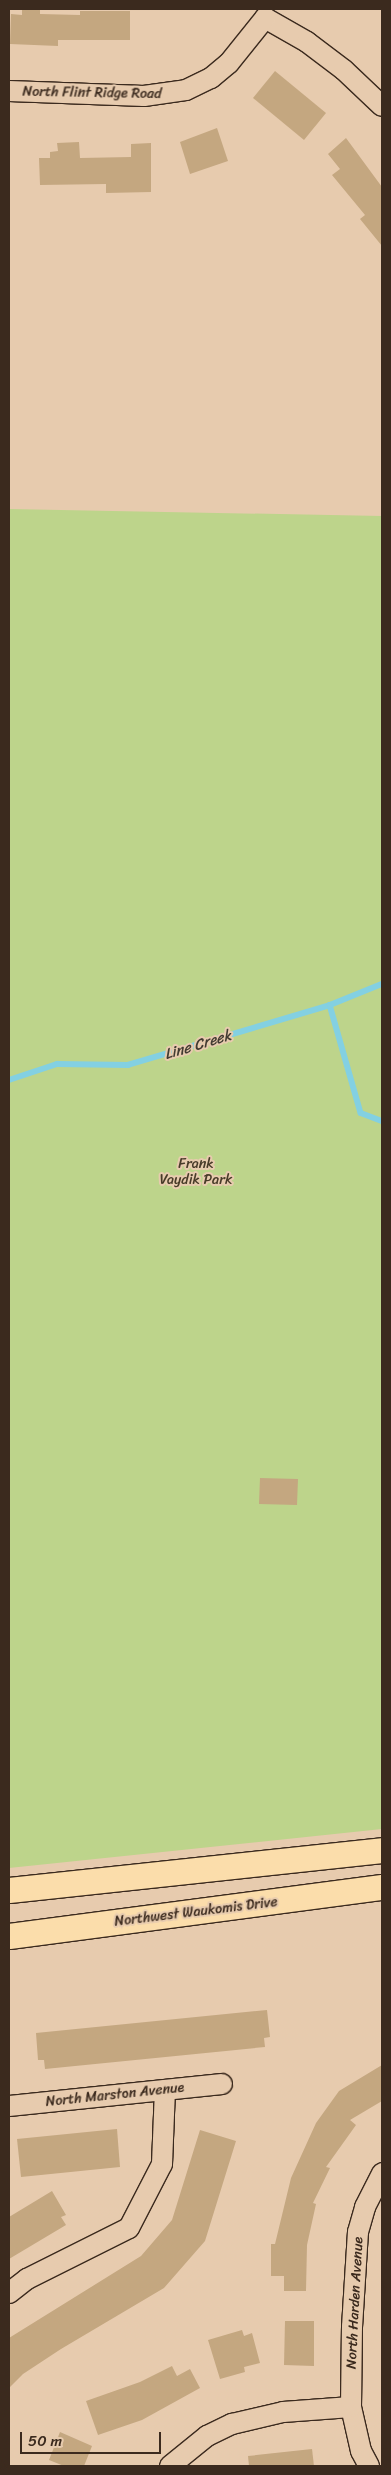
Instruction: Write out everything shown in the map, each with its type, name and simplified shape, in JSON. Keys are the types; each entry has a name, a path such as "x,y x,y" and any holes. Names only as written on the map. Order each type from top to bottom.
{"main road":[{"path":"9,1890 382,1850"},
{"name":"Northwest Waukomis Drive","path":"9,1936 382,1887"}],"street":[{"name":"North Flint Ridge Road","path":"9,91 144,96 186,90 211,78 229,63 266,13"},
{"path":"266,13 344,70 382,106"},
{"name":"North Marston Avenue","path":"9,2106 222,2084"},
{"path":"9,2293 27,2279 130,2228 162,2164 165,2090"},
{"name":"North Harden Avenue","path":"369,2466 361,2451 351,2407 358,2232 364,2207 382,2173"},
{"path":"170,2466 207,2436 232,2424 283,2412 351,2407"}],"green space":[{"name":"Frank Vaydik Park","path":"9,509 382,516 382,1829 9,1868"}],"building":[{"path":"22,9 40,9 40,14 80,15 80,11 130,11 130,40 58,40 58,46 10,44 11,14 22,15"},
{"path":"275,71 326,113 304,140 253,98"},
{"path":"217,128 228,161 190,174 180,142"},
{"path":"346,138 382,187 382,246 360,219 365,215 332,175 340,169 328,154"},
{"path":"79,142 80,158 131,157 131,144 151,143 151,192 106,193 106,184 40,185 39,158 50,158 50,152 58,151 57,143"},
{"path":"260,1478 298,1479 297,1505 259,1504"},
{"path":"267,2010 270,2037 264,2038 265,2047 45,2069 44,2060 38,2060 36,2033"},
{"path":"382,2065 382,2101 350,2120 356,2125 326,2167 330,2168 313,2203 316,2204 307,2245 306,2291 284,2291 284,2276 271,2276 271,2244 275,2244 291,2178 316,2123 339,2091"},
{"path":"117,2129 120,2167 21,2177 17,2139"},
{"path":"200,2130 236,2141 205,2241 164,2288 61,2349 23,2374 9,2388 9,2338 141,2256 172,2220"},
{"path":"52,2191 66,2215 61,2217 66,2225 9,2259 9,2217"},
{"path":"285,2321 314,2321 314,2366 284,2365"},
{"path":"242,2330 244,2336 252,2333 260,2363 244,2367 245,2372 220,2379 208,2340"},
{"path":"172,2366 177,2376 190,2369 200,2388 142,2420 98,2435 86,2401 140,2382"},
{"path":"60,2432 92,2446 84,2466 64,2466 49,2460"},
{"path":"312,2449 314,2466 249,2466 248,2456"}],"waterway":[{"name":"Line Creek","path":"9,1080 57,1064 128,1065 330,1005 382,984"},
{"path":"330,1005 361,1113 382,1121"}]}
